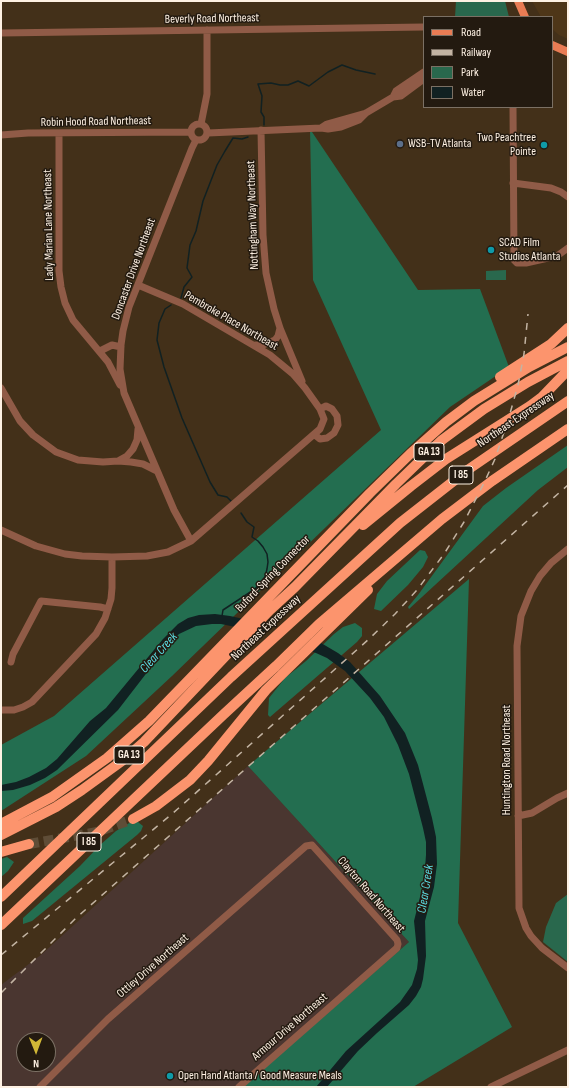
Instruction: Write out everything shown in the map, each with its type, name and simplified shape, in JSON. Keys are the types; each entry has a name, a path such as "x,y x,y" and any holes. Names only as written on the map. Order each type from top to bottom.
{"highway":[{"path":"474,401 493,381 551,344 568,328"},
{"name":"Buford-Spring Connector","path":"1,824 52,797 107,758 148,721 266,607 370,493 446,422 474,401 529,367 568,347"},
{"name":"Buford-Spring Connector","path":"266,607 295,587 396,484 442,440 468,420 506,395 568,361"},
{"path":"311,571 377,513 411,486 446,459 530,406 551,388 568,370"},
{"name":"Northeast Expressway","path":"1,897 231,677 400,523 469,468 568,400"},
{"name":"I 85","path":"1,925 319,624 442,519 492,481 568,429"},
{"path":"133,819 156,806 190,780 208,761 249,710 287,669 368,589 374,577"},
{"name":"Buford-Spring Connector","path":"1,835 56,807 122,761 149,737 231,642"},
{"path":"1,852 29,844"},
{"path":"1,891 41,859"}],"main road":[{"path":"518,1 524,16"},
{"path":"553,45 568,52"}],"street":[{"name":"Beverly Road Northeast","path":"1,34 423,27"},
{"path":"202,124 207,94 207,30"},
{"path":"393,98 396,92 423,73"},
{"path":"208,132 321,128 327,124 366,113 393,98 401,96 423,80"},
{"path":"513,108 514,260 519,263 552,257 568,248"},
{"path":"202,124 206,127 208,132 205,138 196,140 192,137 191,132 193,126 202,124"},
{"name":"Nottingham Way Northeast","path":"261,130 264,255 270,291 280,328 305,388"},
{"name":"Robin Hood Road Northeast","path":"1,135 191,132"},
{"name":"Lady Marian Lane Northeast","path":"59,133 59,271 61,288 65,303 73,320 100,351 114,372 124,393"},
{"name":"Doncaster Drive Northeast","path":"191,541 174,510 138,428 124,393 120,369 121,347 126,318 196,140"},
{"path":"513,183 551,188 568,197"},
{"name":"Pembroke Place Northeast","path":"138,285 183,304 255,345 282,364 305,388"},
{"path":"255,345 263,345 275,340 278,336 280,328"},
{"path":"100,351 112,345 121,347"},
{"path":"1,388 23,426 46,446 78,460 131,462 143,464 157,471"},
{"path":"1,530 23,541 52,551 82,556 147,556 176,549 191,541 315,435 320,429 323,423 323,416 320,409 305,388"},
{"path":"315,435 320,439 327,438 334,433 338,425 337,416 332,409 326,406 320,409"},
{"path":"118,461 127,456 134,449 137,440 138,428"},
{"name":"Huntington Road Northeast","path":"568,549 540,576 531,590 524,606 519,627 517,646 519,908 522,920 536,943 568,968"},
{"path":"1,710 14,710 32,702 92,640 101,626 108,610 112,588 112,557"},
{"path":"11,662 12,654 40,601 100,607 108,610"},
{"path":"518,816 532,813 568,793"},
{"name":"Clayton Road Northeast","path":"284,865 306,846 312,844 397,940 397,948 357,983"},
{"name":"Ottley Drive Northeast","path":"40,1087 108,1019 284,865"},
{"name":"Armour Drive Northeast","path":"239,1087 357,983"},
{"path":"491,1087 568,1050"}],"shaded area":[{"path":"532,1 568,1 568,39 559,35 553,30 553,16 540,16"},
{"path":"248,766 409,942 243,1087 1,1087 1,985 42,954"}],"green space":[{"path":"456,1 505,1 509,16 455,16"},
{"path":"310,129 418,290 480,289 509,367 450,407 172,676 86,756 1,811 1,745 54,716 381,430 313,280"},
{"path":"506,270 506,280 486,280 486,271"},
{"path":"568,445 568,467 538,490 409,609 408,607 483,506 506,488"},
{"path":"420,550 425,551 428,557 423,567 408,585 381,611 374,609 377,594 387,581"},
{"path":"469,579 458,923 512,1027 413,1087 243,1087 409,942 248,766"},
{"path":"355,623 362,628 362,636 357,642 270,717 268,715 269,698 285,678 306,661 334,634 343,627"},
{"path":"131,822 138,822 143,826 137,835 32,921 23,924 23,918 80,866 100,845 116,831"},
{"path":"7,857 14,862 8,871 1,877 1,859"},
{"path":"568,894 568,962 543,942 546,927 556,903"}],"water":[{"name":"Clear Creek","path":"215,614 280,627 321,643 350,662 380,696 405,733 418,765 432,818 436,837 437,864 434,887 425,921 426,956 421,987 409,1005 358,1051 327,1087 316,1087 346,1051 400,1002 412,985 418,960 414,921 424,881 426,855 426,842 423,828 409,774 398,745 384,717 370,698 345,671 327,658 316,653 255,631 221,624 196,626 179,634 169,644 118,710 57,770 30,785 13,790 1,791 1,785 16,782 29,777 46,768 57,759 90,721 106,708 163,639 178,624 188,618 199,615"}],"pier":[{"path":"274,624 322,642 311,653 262,635"}],"waterway":[{"path":"264,125 264,117 261,112 262,96 258,84 271,83 288,85 298,81 309,86 328,72 342,65 375,74"},
{"path":"181,298 184,287 192,277 187,268 190,245 196,231 203,201 217,165 233,138 242,139 248,137"},
{"path":"171,305 165,309 159,323 157,340 164,367 182,418 210,482 218,495 227,497 231,501"},
{"path":"222,616 223,610 255,589 265,577 267,569 267,554 258,541 252,537 254,527 247,522 241,513"}],"tunnel":[{"path":"29,844 97,832 133,819"}],"railway":[{"path":"1,955 172,814 369,639 417,590 444,554 464,522 495,459 518,385 524,354 528,314"},
{"path":"1,993 76,918 568,485"}],"place":[{"name":"WSB-TV Atlanta","path":"400,144"},
{"name":"Two Peachtree Pointe","path":"544,145"},
{"name":"SCAD Film Studios Atlanta","path":"491,250"},
{"name":"Open Hand Atlanta / Good Measure Meals","path":"170,1076"}]}
